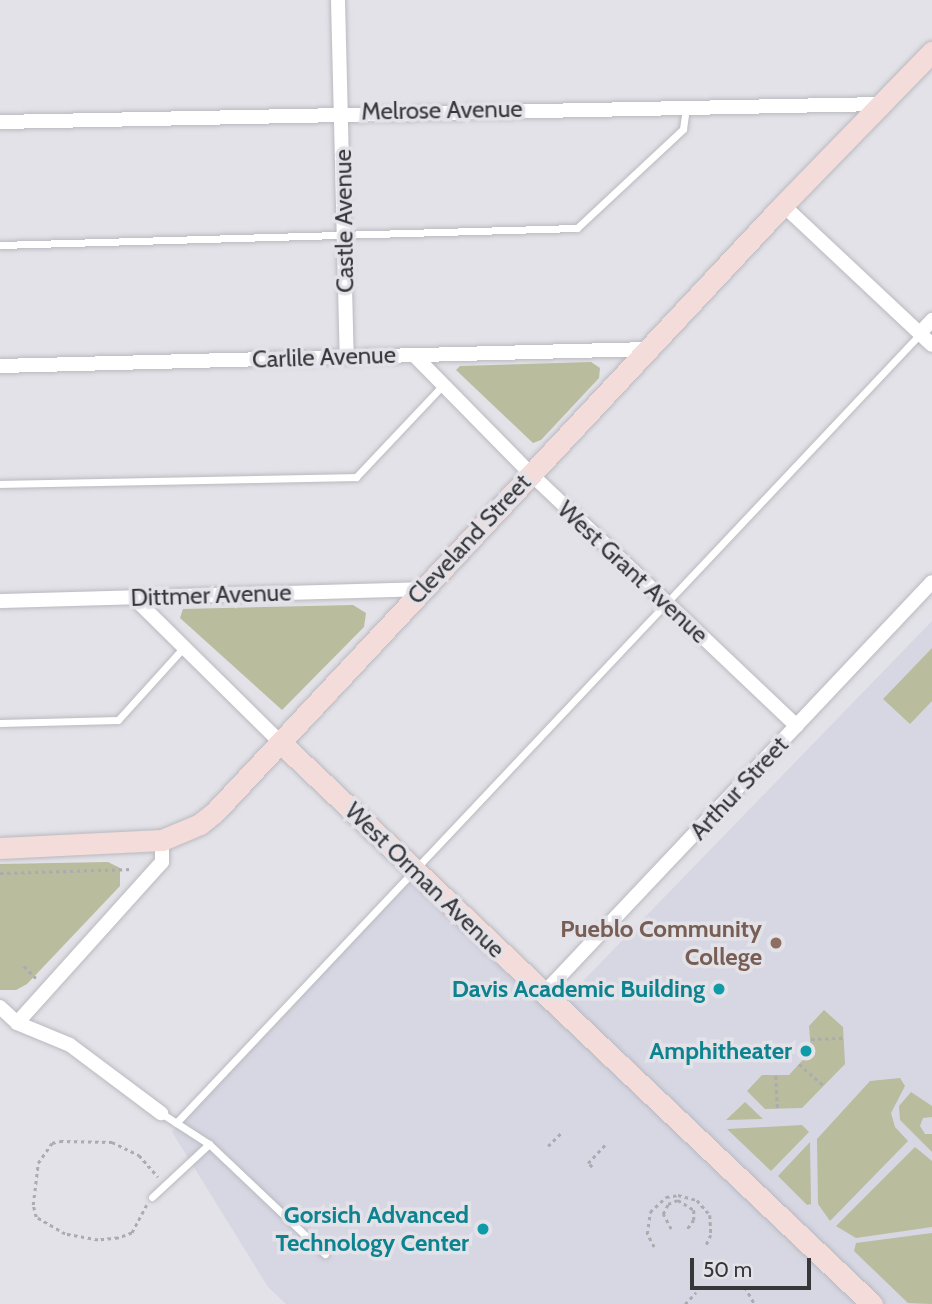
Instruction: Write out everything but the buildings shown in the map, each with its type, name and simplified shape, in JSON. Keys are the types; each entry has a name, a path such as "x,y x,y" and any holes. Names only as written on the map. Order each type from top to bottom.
{"street":[{"name":"Castle Avenue","path":"338,0 347,357"},
{"name":"Cleveland Street","path":"162,840 200,824 281,743 421,589 783,205 932,52"},
{"name":"Melrose Avenue","path":"0,122 341,112 883,104"},
{"path":"783,205 932,345"},
{"path":"920,333 932,320"},
{"name":"Carlile Avenue","path":"0,366 649,349"},
{"name":"West Grant Avenue","path":"414,355 531,474 797,726"},
{"name":"Arthur Street","path":"544,993 932,582"},
{"name":"Dittmer Avenue","path":"0,601 421,589"},
{"name":"West Orman Avenue","path":"133,597 281,743 872,1304"},
{"path":"0,848 162,840 162,862 17,1023"},
{"path":"0,1007 17,1023 70,1045 161,1113"}],"lane":[{"path":"0,245 577,228 683,129 686,106"},
{"path":"176,1123 920,333"},
{"path":"0,484 356,477 442,386"},
{"path":"0,723 118,720 185,647"},
{"path":"161,1113 209,1144 325,1254"},
{"path":"152,1196 209,1144"}],"path":[{"path":"0,873 155,869"},
{"path":"811,1039 844,1038"},
{"path":"799,1064 824,1086"},
{"path":"776,1076 778,1109"},
{"path":"548,1146 561,1133"},
{"path":"152,1196 132,1233 97,1240 49,1227 36,1217 33,1205 38,1163 52,1143 60,1141 89,1140 127,1147 155,1172 163,1187"},
{"path":"592,1167 587,1163 606,1144"},
{"path":"678,1195 678,1200"},
{"path":"654,1247 647,1234 650,1212 666,1197 678,1195 697,1200 710,1215 711,1236 705,1248"},
{"path":"671,1230 663,1214 668,1204 678,1200"},
{"path":"678,1200 694,1210 694,1220 687,1230"},
{"path":"745,1287 755,1304"},
{"path":"685,1304 696,1292"}],"shaded area":[{"name":"Pueblo Community College","path":"932,621 932,1304 286,1304 268,1287 172,1132 409,882 540,1004 555,1010"}],"green space":[{"path":"591,362 600,368 599,378 541,440 533,443 456,370 460,366"},
{"path":"353,605 366,613 364,627 282,710 180,618 183,609"},
{"path":"932,648 932,701 910,724 883,699"},
{"path":"108,862 120,868 120,886 27,984 16,990 0,990 0,864"},
{"path":"824,1010 843,1027 845,1064 802,1108 765,1109 747,1091 762,1075 789,1075 811,1051 809,1026"},
{"path":"900,1078 905,1086 891,1113 895,1127 908,1141 830,1221 818,1204 817,1139 870,1081"},
{"path":"911,1092 932,1106 932,1117 923,1118 920,1126 925,1134 932,1134 932,1152 900,1120 899,1106"},
{"path":"745,1102 763,1119 726,1120"},
{"path":"802,1125 809,1132 771,1171 727,1129"},
{"path":"810,1142 811,1204 807,1205 778,1176"},
{"path":"915,1147 932,1161 932,1227 856,1238 836,1226"},
{"path":"932,1233 932,1304 908,1303 854,1251 856,1243"}],"place":[{"name":"Pueblo Community College","path":"776,943"},
{"name":"Davis Academic Building","path":"719,989"},
{"name":"Amphitheater","path":"806,1051"},
{"name":"Gorsich Advanced Technology Center","path":"483,1229"}]}
